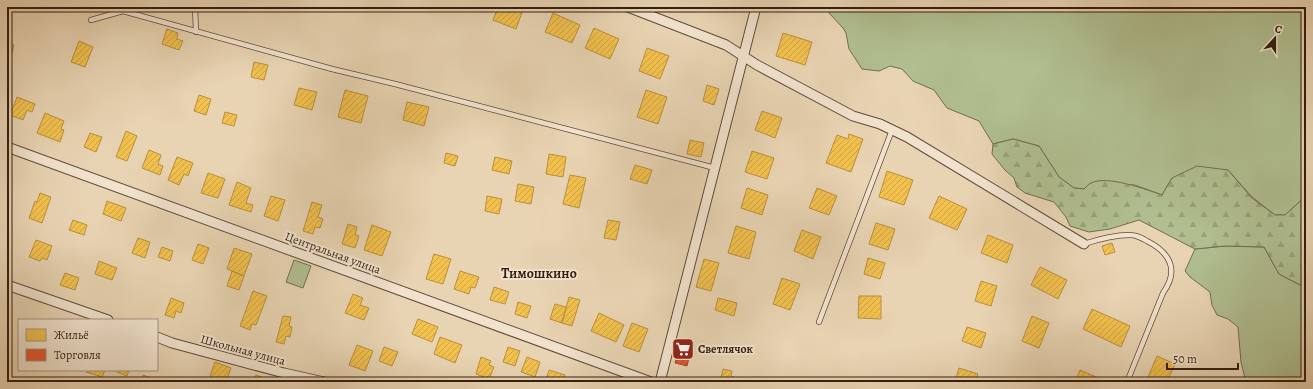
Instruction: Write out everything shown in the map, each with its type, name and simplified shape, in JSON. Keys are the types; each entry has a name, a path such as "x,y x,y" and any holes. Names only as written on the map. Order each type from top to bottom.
{"street":[{"path":"628,7 726,45 757,65 853,116 880,124 907,137 1084,244"},
{"path":"660,382 756,7"},
{"name":"Центральная улица","path":"7,147 651,382"},
{"path":"7,285 105,319"},
{"name":"Школьная улица","path":"158,337 172,343 284,373 324,382"}],"lane":[{"path":"195,7 196,32"},
{"path":"91,20 124,9 196,32 332,69 395,84 715,168"},
{"path":"819,322 892,130"},
{"path":"1084,244 1104,237 1132,235 1158,246 1170,263 1172,274 1169,284 1163,294 1126,382"}],"green space":[{"path":"825,7 1306,7 1306,196 1285,215 1275,215 1252,197 1228,170 1172,178 1162,195 1135,185 1091,183 1084,189 1074,188 1059,177 1039,146 1013,139 993,144 979,121 947,108 934,90 913,81 902,69 890,66 879,71 862,69 849,49 846,33"},
{"path":"1013,139 1039,146 1059,177 1074,188 1084,189 1091,183 1106,181 1146,189 1162,195 1172,178 1197,166 1228,170 1252,198 1275,215 1285,215 1306,196 1306,288 1279,274 1264,247 1225,246 1195,249 1139,220 1110,229 1089,232 1070,226 1066,217 1054,202 1025,193 1017,187 1014,178 1005,170 992,154 993,144"},
{"path":"1225,246 1264,247 1279,274 1306,288 1306,382 1246,382 1241,362 1238,327 1228,319 1217,315 1212,305 1210,292 1190,277 1185,271 1195,249"},
{"path":"294,260 311,266 303,288 286,282"}],"building: Жильё":[{"path":"498,7 524,7 516,29 493,20"},
{"path":"553,13 580,25 572,43 545,32"},
{"path":"594,28 619,39 610,59 585,48"},
{"path":"167,29 178,33 177,39 183,41 179,50 162,44"},
{"path":"783,33 812,42 805,65 776,56"},
{"path":"79,41 93,47 85,67 71,62"},
{"path":"7,43 14,45 11,57 7,56"},
{"path":"647,48 669,56 660,79 639,71"},
{"path":"254,62 268,65 264,80 251,77"},
{"path":"707,85 719,89 714,105 703,101"},
{"path":"299,88 317,92 312,110 294,105"},
{"path":"345,90 368,96 361,123 338,117"},
{"path":"646,90 667,97 658,124 637,117"},
{"path":"199,95 211,99 206,115 194,111"},
{"path":"17,97 35,104 32,112 27,110 23,120 10,115"},
{"path":"407,102 429,107 424,126 403,120"},
{"path":"762,111 782,118 775,138 755,130"},
{"path":"225,112 237,115 234,126 222,123"},
{"path":"45,113 64,121 61,129 64,130 60,142 37,133"},
{"path":"126,131 137,136 127,161 116,157"},
{"path":"90,133 102,137 96,152 84,147"},
{"path":"849,134 863,139 851,172 826,163 837,135 848,139"},
{"path":"690,140 704,143 701,157 687,154"},
{"path":"149,150 161,155 158,164 163,166 160,175 142,168"},
{"path":"752,151 774,158 767,179 745,172"},
{"path":"446,153 458,156 455,166 444,163"},
{"path":"549,154 566,157 563,177 546,174"},
{"path":"177,157 193,163 188,176 184,174 179,185 168,180"},
{"path":"495,157 512,161 509,174 492,170"},
{"path":"635,165 652,170 647,184 630,179"},
{"path":"887,171 913,180 904,205 879,197"},
{"path":"208,173 225,179 218,198 201,193"},
{"path":"570,175 586,178 579,208 563,204"},
{"path":"237,182 251,188 246,203 253,205 251,212 229,205"},
{"path":"518,184 534,187 531,204 515,201"},
{"path":"747,188 768,195 762,215 741,208"},
{"path":"817,188 837,196 829,215 809,208"},
{"path":"40,193 51,197 42,223 29,218 35,201 37,202"},
{"path":"271,196 285,200 278,221 264,216"},
{"path":"487,196 502,199 499,214 485,211"},
{"path":"939,196 967,209 957,230 929,218"},
{"path":"107,201 126,208 121,221 103,214"},
{"path":"312,202 322,205 318,217 323,219 320,228 315,227 313,234 303,231"},
{"path":"73,220 87,225 84,235 69,230"},
{"path":"608,220 620,222 616,240 604,238"},
{"path":"876,223 895,229 888,250 869,244"},
{"path":"348,224 357,227 355,235 359,236 355,248 342,244"},
{"path":"372,225 391,232 382,256 364,250"},
{"path":"736,226 756,232 749,259 728,253"},
{"path":"802,230 821,237 813,259 794,251"},
{"path":"988,235 1013,245 1007,263 981,253"},
{"path":"138,238 150,242 145,258 132,253"},
{"path":"36,240 52,246 47,260 42,258 40,261 29,257"},
{"path":"1112,243 1115,252 1105,255 1102,246"},
{"path":"198,244 209,248 203,264 192,260"},
{"path":"162,247 173,251 170,261 158,257"},
{"path":"234,248 252,254 244,276 227,269"},
{"path":"434,254 451,259 443,284 426,279"},
{"path":"868,258 885,263 880,279 864,274"},
{"path":"704,259 719,263 711,291 696,287"},
{"path":"99,261 117,268 112,280 95,274"},
{"path":"1040,267 1067,280 1058,299 1031,285"},
{"path":"232,271 244,276 239,290 227,286"},
{"path":"460,271 479,277 475,288 471,287 469,294 454,289"},
{"path":"65,273 79,278 75,290 60,285"},
{"path":"782,278 800,284 790,310 773,304"},
{"path":"981,281 997,286 991,306 975,301"},
{"path":"494,287 509,292 505,304 490,300"},
{"path":"253,291 267,296 256,325 252,324 250,330 240,326"},
{"path":"353,294 363,298 360,305 369,308 364,320 345,313"},
{"path":"859,296 881,296 881,319 858,318"},
{"path":"569,297 580,300 572,326 562,323"},
{"path":"171,298 184,303 181,313 176,311 174,318 165,315"},
{"path":"718,298 737,303 734,316 715,310"},
{"path":"518,302 531,306 527,318 515,314"},
{"path":"555,304 566,307 562,323 550,319"},
{"path":"1092,309 1130,326 1121,347 1083,329"},
{"path":"599,313 624,325 616,342 591,331"},
{"path":"283,316 291,317 289,326 292,327 290,337 286,336 284,344 276,342"},
{"path":"1032,316 1049,323 1039,348 1022,341"},
{"path":"418,319 438,327 432,342 412,334"},
{"path":"632,323 648,329 639,352 623,346"},
{"path":"967,327 986,333 981,348 962,341"},
{"path":"440,337 462,345 455,363 434,354"},
{"path":"357,345 373,351 365,371 349,365"},
{"path":"384,347 398,352 392,366 379,361"},
{"path":"508,347 520,351 515,366 503,362"},
{"path":"1157,356 1175,364 1167,382 1146,382"},
{"path":"481,357 491,361 489,365 494,367 489,379 476,374"},
{"path":"527,357 540,362 535,377 521,372"},
{"path":"215,362 231,368 226,382 208,382"},
{"path":"959,368 978,374 975,382 955,382"},
{"path":"723,369 732,371 731,376 734,377 733,382 720,382"},
{"path":"549,370 565,375 562,382 541,382 543,378 546,379"},
{"path":"1080,370 1103,380 1102,382 1075,382"},
{"path":"86,371 105,371 102,377"},
{"path":"117,371 129,371 127,376"},
{"path":"143,375 162,382 141,382"},
{"path":"256,375 267,379 266,382 254,382"},
{"path":"753,377 765,380 764,382 752,382"}],"building: Торговля":[{"path":"682,339 693,342 687,366 675,363"}],"place":[{"name":"Светлячок","path":"683,349"}],"district":[{"name":"Тимошкино","path":"539,273"}]}
